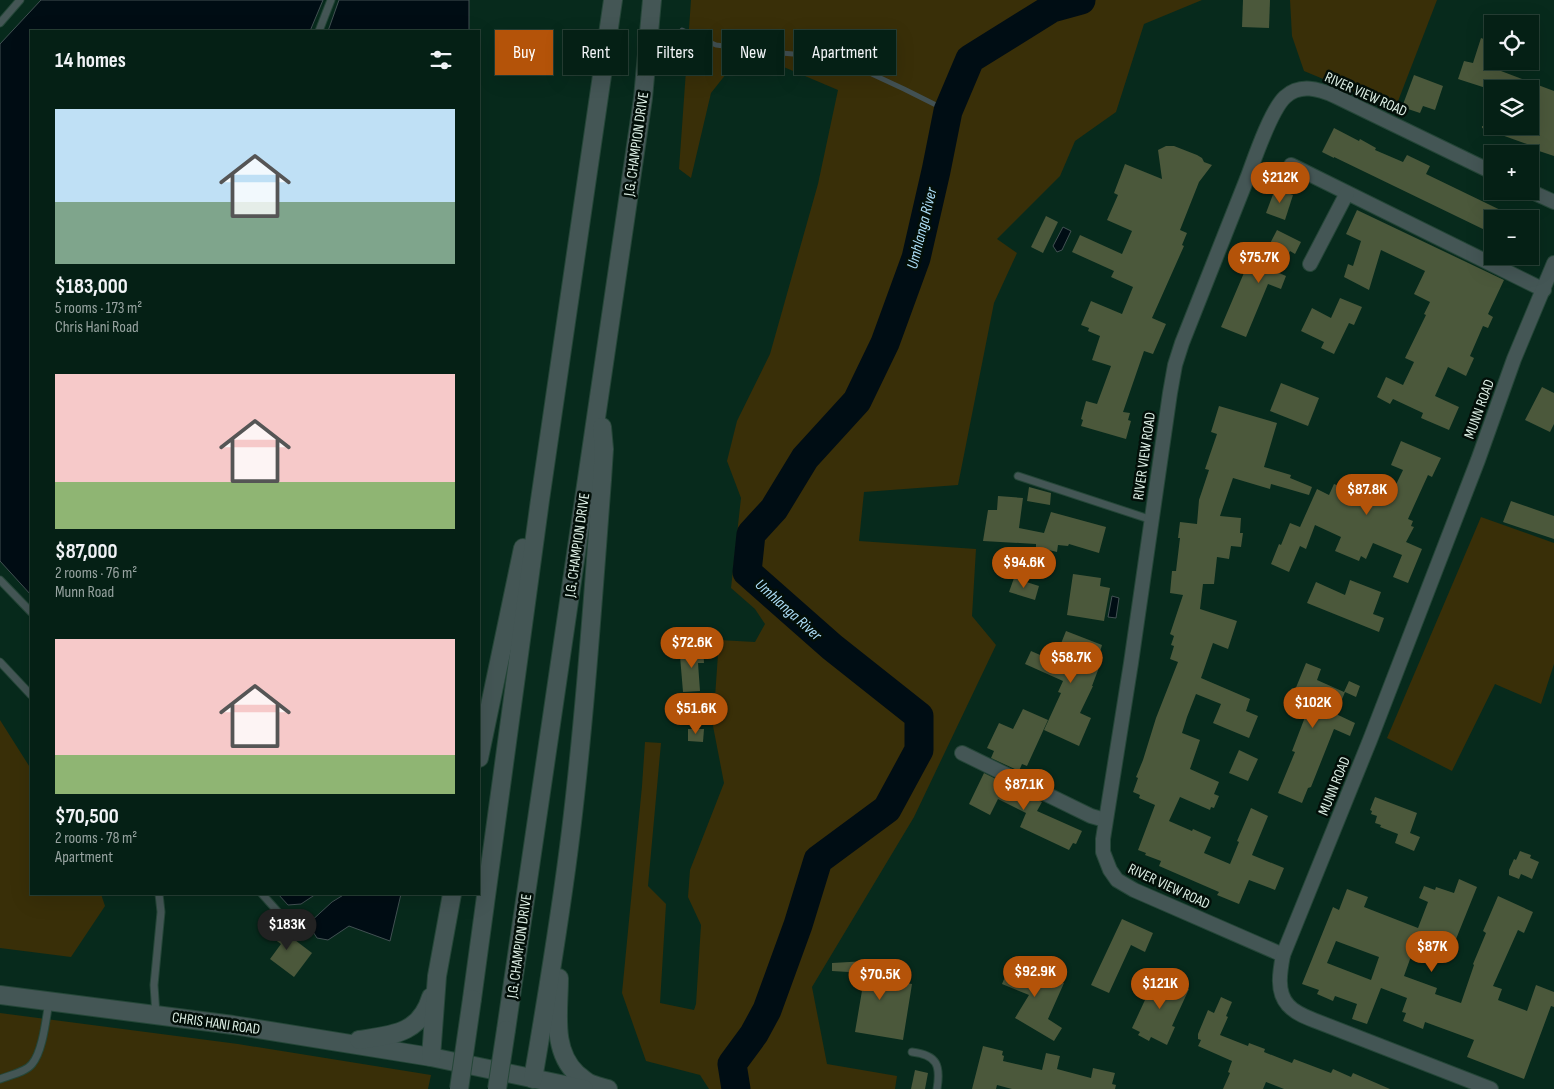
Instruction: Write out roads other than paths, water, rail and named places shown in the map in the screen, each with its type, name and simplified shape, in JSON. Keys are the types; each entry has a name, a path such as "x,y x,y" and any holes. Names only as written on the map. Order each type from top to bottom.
{"street":[{"path":"459,1089 540,500 613,0"},
{"name":"J.G. CHAMPION DRIVE","path":"497,1089 643,98 652,0"},
{"name":"RIVER VIEW ROAD","path":"1283,955 1134,890 1117,880 1102,852 1105,820 1131,663 1175,365 1259,147 1274,113 1285,97 1294,91 1311,88 1335,96 1484,168"},
{"path":"1291,165 1544,290"},
{"path":"1310,264 1347,193"},
{"path":"1539,194 1554,202"},
{"name":"MUNN ROAD","path":"1491,1089 1296,1012 1287,1004 1282,993 1279,975 1283,955 1370,740 1478,460 1514,359 1554,263"},
{"path":"533,1079 571,834 579,762 604,449 599,397"},
{"path":"480,753 525,540 532,517 540,500"},
{"path":"962,753 1091,816 1105,820"},
{"path":"341,1042 398,1033 409,1029 421,1018 430,1002 437,976 452,895"},
{"path":"557,930 560,967 558,1032 561,1049 565,1060 575,1072 588,1082 608,1089"},
{"path":"431,1057 437,976"},
{"name":"CHRIS HANI ROAD","path":"0,995 233,1025 341,1042 431,1057 584,1089"}],"lane":[{"path":"0,23 20,0"},
{"path":"319,30 331,0"},
{"path":"1018,476 1152,520"},
{"path":"0,580 30,611"},
{"path":"0,662 30,694"},
{"path":"156,1015 154,985 161,912 159,895"},
{"path":"263,895 278,913"},
{"path":"0,1079 32,1065 40,1045 49,1001"},
{"path":"912,1052 924,1054 933,1059 938,1068 937,1089"}],"waterway":[{"name":"Umhlanga River","path":"1052,8 1056,0"},
{"name":"Umhlanga River","path":"736,1089 732,1064 754,1034 767,1010 798,925 818,860 887,809 919,750 919,716 832,647 747,572 751,534 774,509 805,458 857,401 885,343 916,258 948,111 970,59 1052,8 1081,0"},
{"path":"712,43 818,56 861,69 948,111"}]}
